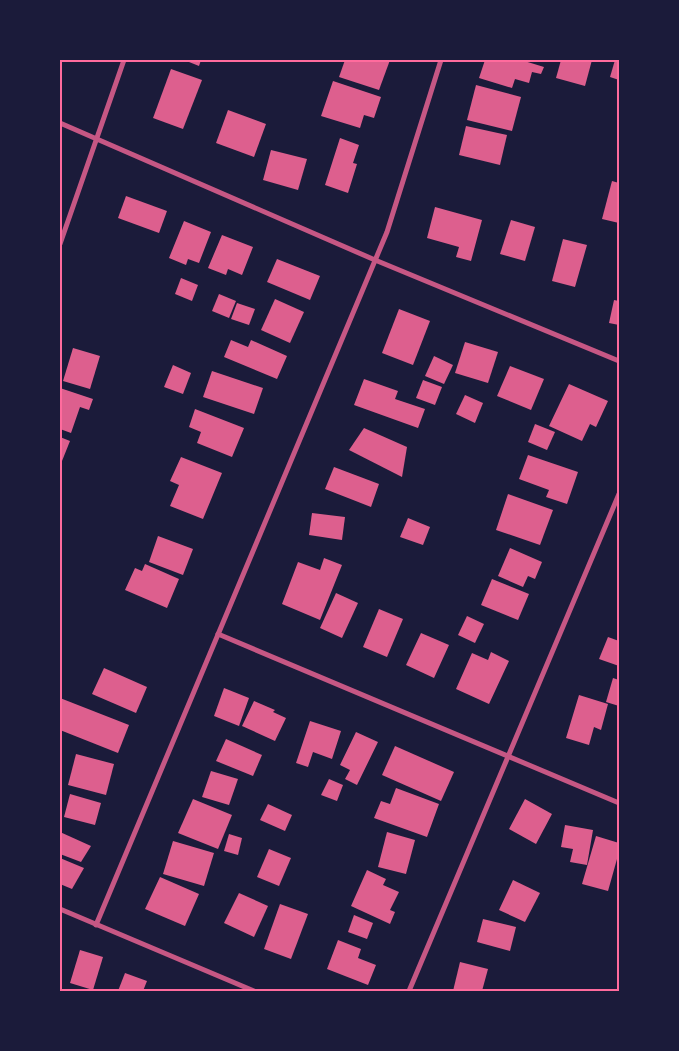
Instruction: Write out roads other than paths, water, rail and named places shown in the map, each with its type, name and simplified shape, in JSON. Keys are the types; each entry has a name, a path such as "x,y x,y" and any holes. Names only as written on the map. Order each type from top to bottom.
{"street":[{"path":"60,244 124,60"},
{"path":"96,925 387,232 441,60"},
{"path":"60,123 375,260 619,361"},
{"path":"409,991 619,494"},
{"path":"218,634 619,804"},
{"path":"60,909 254,991"}]}
